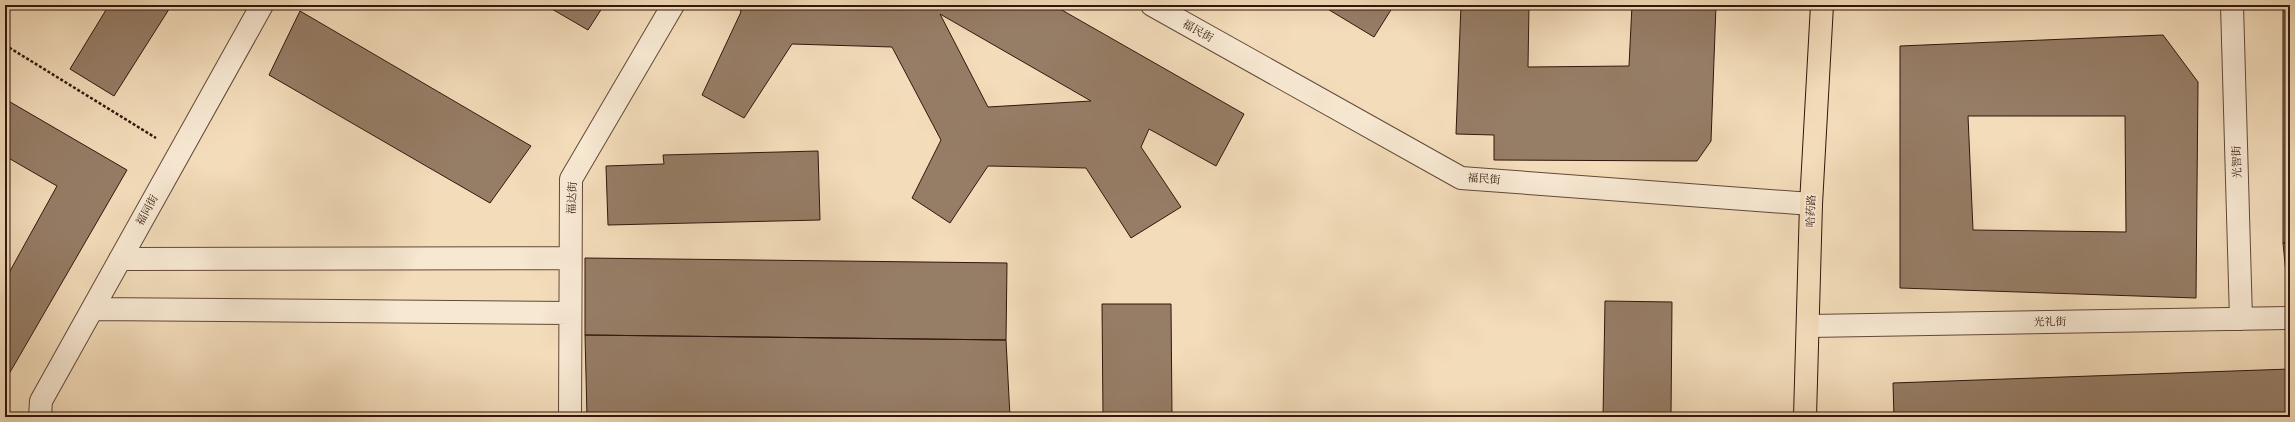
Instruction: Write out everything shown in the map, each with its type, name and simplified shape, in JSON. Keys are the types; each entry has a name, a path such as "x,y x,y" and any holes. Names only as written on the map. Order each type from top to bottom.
{"main road":[{"name":"哈药路","path":"1805,417 1809,326 1811,204 1822,5"}],"street":[{"name":"福同街","path":"40,417 41,401 262,5"},
{"name":"福达街","path":"570,417 571,179 672,5"},
{"name":"福民街","path":"1152,5 1461,178 1811,204"},
{"name":"光智街","path":"2232,5 2241,319"},
{"path":"120,259 570,258"},
{"path":"93,309 570,313"},
{"name":"光礼街","path":"1809,326 2290,318"}],"path":[{"path":"5,44 179,152"}],"building":[{"path":"109,5 171,6 114,96 70,69"},
{"path":"545,5 604,5 588,30"},
{"path":"738,5 1053,5 1244,114 1216,166 1149,129 1141,147 1181,207 1131,238 1086,168 988,166 950,223 912,198 941,140 892,47 792,44 744,118 702,95 741,12","holes":["940,14 1091,101 988,107"]},
{"path":"1321,5 1394,5 1374,37"},
{"path":"1461,5 1529,5 1528,67 1629,66 1632,5 1716,5 1711,141 1697,161 1494,160 1494,135 1456,134"},
{"path":"2283,5 2290,5 2290,243 2283,243"},
{"path":"300,11 531,146 490,203 269,75"},
{"path":"2163,35 2198,82 2196,298 1900,288 1900,46","holes":["1968,116 2125,116 2126,232 1973,230"]},
{"path":"5,99 127,170 9,374 5,374 5,280 57,186 5,156"},
{"path":"818,151 820,220 608,225 606,166 664,164 663,155"},
{"path":"2283,243 2290,243 2290,294 2288,294"},
{"path":"585,258 1007,263 1006,340 585,335"},
{"path":"1605,301 1672,302 1671,417 1603,417"},
{"path":"1102,304 1171,304 1172,417 1103,417"},
{"path":"585,335 1006,340 1010,417 587,417"},
{"path":"2290,369 2290,417 1894,417 1893,383"}]}
